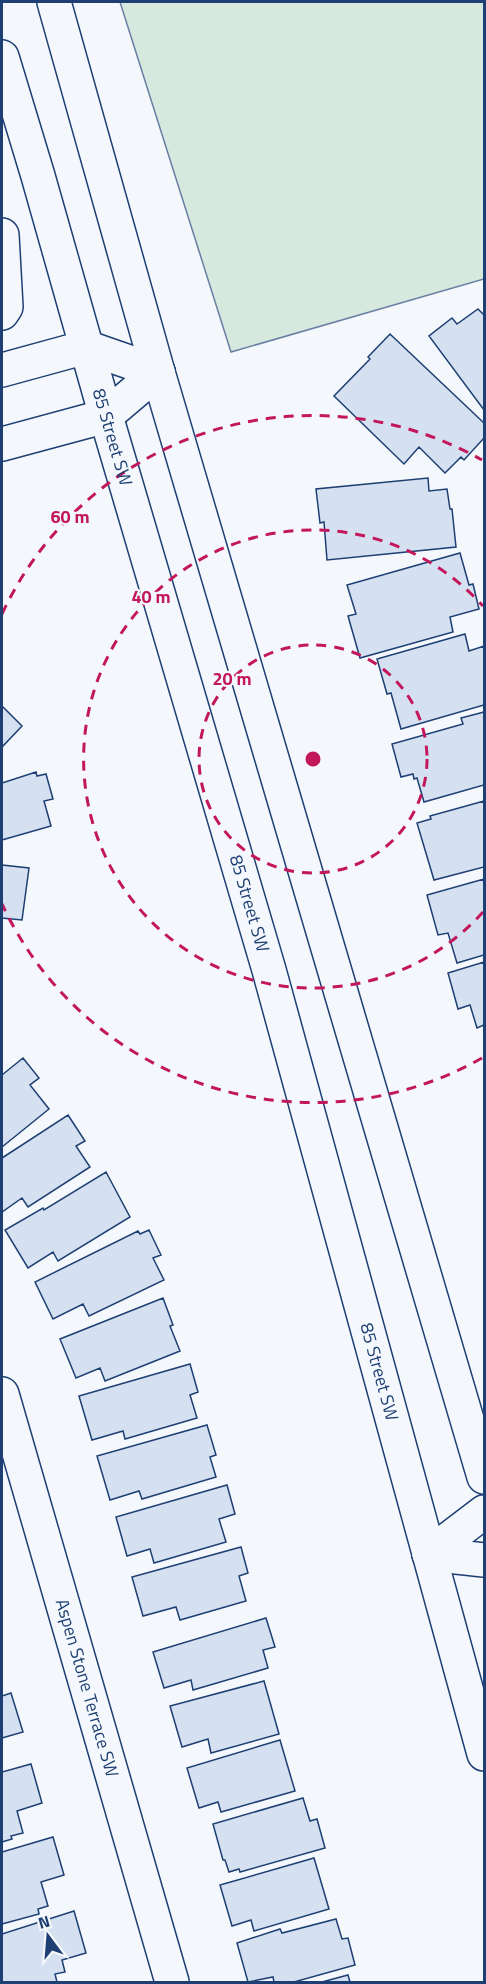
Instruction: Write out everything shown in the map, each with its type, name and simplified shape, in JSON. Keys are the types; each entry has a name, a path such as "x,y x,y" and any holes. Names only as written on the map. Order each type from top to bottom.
{"main road":[{"path":"54,2 158,372 484,1477"},
{"name":"85 Street SW","path":"2,57 269,970 484,1754"},
{"path":"2,235 6,307 2,313"},
{"path":"2,370 86,347 158,372"},
{"path":"2,444 106,416 158,372"},
{"name":"Aspen Stone Terrace SW","path":"2,1394 172,1983"},
{"path":"429,1554 484,1512"},
{"path":"429,1554 484,1560"}],"shaded area":[{"path":"120,2 484,2 484,279 231,352"}],"building":[{"path":"478,309 484,315 484,410 429,336 452,318 457,324"},
{"path":"390,334 484,423 484,438 464,460 461,457 445,473 419,447 404,464 334,396 370,359 368,357"},
{"path":"428,478 429,491 447,489 450,509 452,509 456,547 327,560 324,522 320,523 316,489"},
{"path":"460,553 469,585 473,584 479,609 450,617 453,632 360,658 348,616 356,614 347,585"},
{"path":"465,634 469,651 484,646 484,705 401,729 391,693 387,694 377,659"},
{"path":"2,706 22,726 2,747"},
{"path":"484,712 484,785 424,802 417,778 414,779 413,774 401,777 392,744 463,724 461,718"},
{"path":"36,772 37,776 46,774 53,799 44,801 51,826 2,840 2,783"},
{"path":"484,801 484,867 434,880 417,823 431,819 430,816"},
{"path":"2,865 29,868 22,920 2,918"},
{"path":"484,879 484,955 457,963 448,933 438,935 427,895"},
{"path":"484,962 484,1025 477,1028 470,1005 458,1009 448,973"},
{"path":"23,1058 39,1078 30,1085 49,1109 2,1147 2,1075"},
{"path":"68,1115 85,1141 76,1146 90,1167 28,1207 22,1198 2,1212 2,1158"},
{"path":"106,1172 130,1217 58,1261 53,1252 28,1268 5,1230 43,1208 44,1210"},
{"path":"149,1230 161,1255 153,1258 164,1280 89,1316 83,1304 53,1319 35,1282 138,1231 140,1234"},
{"path":"163,1298 173,1325 170,1326 180,1351 105,1381 100,1368 76,1378 60,1339"},
{"path":"190,1364 198,1392 190,1395 197,1418 125,1439 123,1431 92,1440 79,1396"},
{"path":"207,1425 216,1455 210,1457 216,1477 142,1499 139,1491 110,1500 97,1456"},
{"path":"227,1485 235,1514 219,1519 226,1542 154,1563 150,1549 127,1556 116,1517"},
{"path":"241,1547 248,1573 239,1576 246,1601 180,1620 176,1607 143,1616 132,1577"},
{"path":"266,1618 275,1647 263,1650 268,1668 193,1690 191,1680 164,1688 153,1652"},
{"path":"264,1681 279,1734 211,1753 208,1739 182,1747 170,1706"},
{"path":"11,1693 23,1732 2,1738 2,1696"},
{"path":"280,1740 295,1791 221,1812 218,1802 199,1808 187,1768"},
{"path":"31,1764 42,1803 17,1811 23,1833 11,1836 12,1839 2,1842 2,1772"},
{"path":"303,1798 310,1821 317,1819 325,1848 240,1872 239,1869 229,1872 223,1860 213,1824"},
{"path":"53,1837 64,1875 41,1882 48,1906 38,1909 39,1914 2,1924 2,1852"},
{"path":"314,1858 329,1909 254,1931 251,1920 232,1926 220,1885"},
{"path":"74,1911 86,1953 62,1960 65,1972 55,1974 57,1982 2,1982 2,1934"},
{"path":"336,1919 342,1939 348,1938 355,1965 294,1982 274,1982 273,1977 248,1982 237,1943 280,1929 282,1933"},
{"path":"348,1975 350,1982 322,1982"}]}
